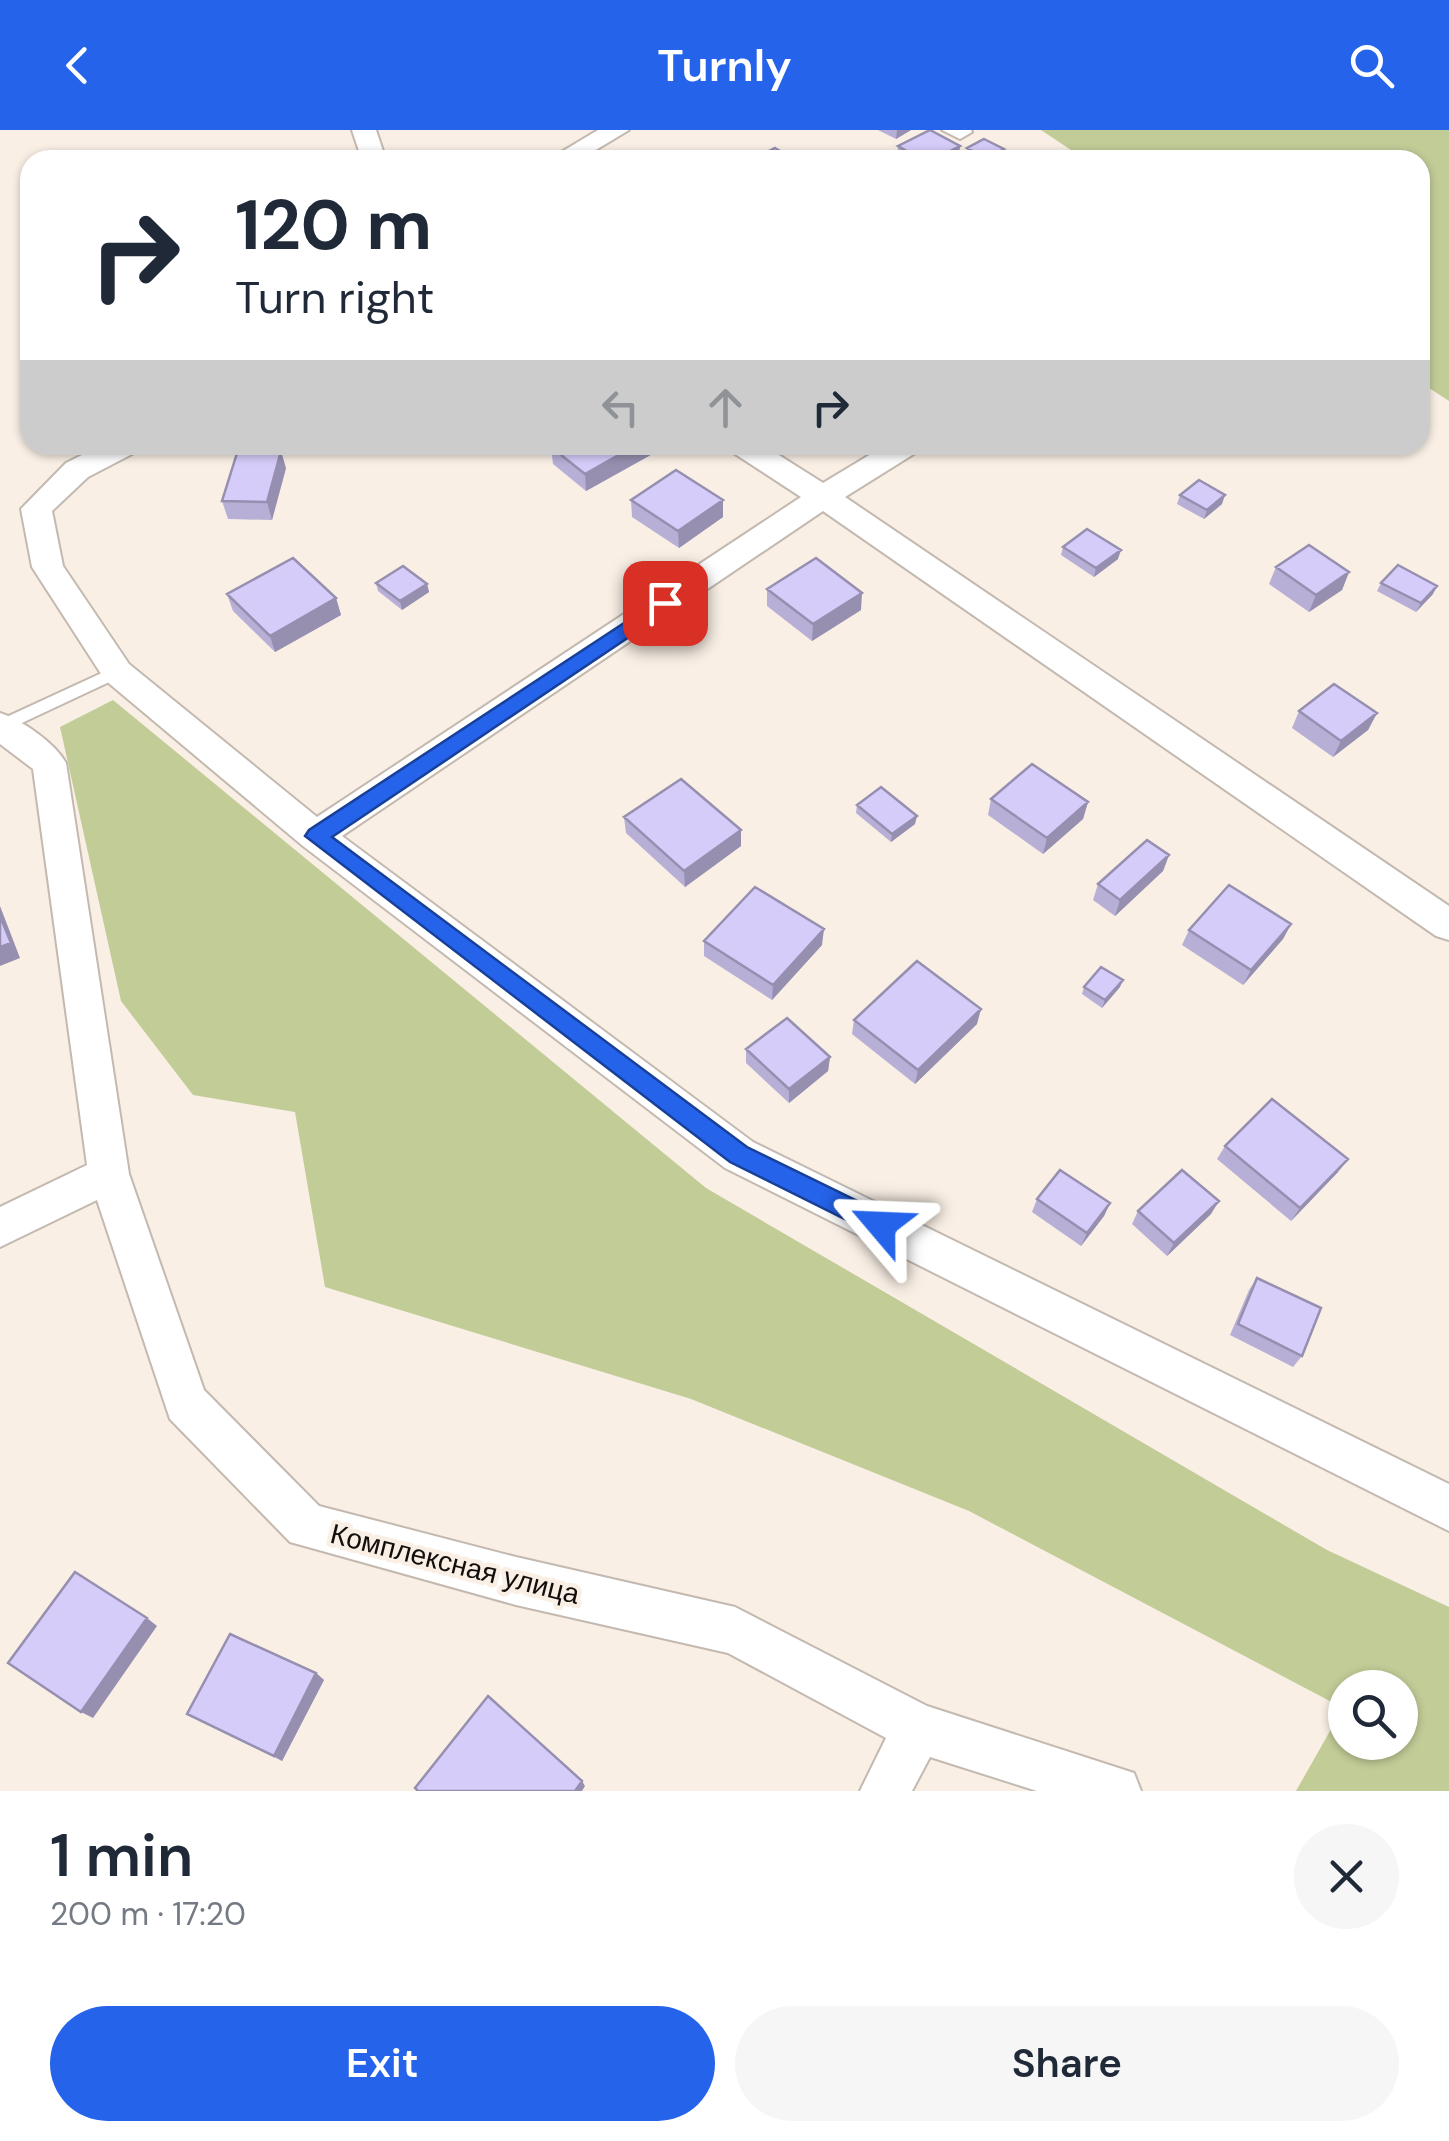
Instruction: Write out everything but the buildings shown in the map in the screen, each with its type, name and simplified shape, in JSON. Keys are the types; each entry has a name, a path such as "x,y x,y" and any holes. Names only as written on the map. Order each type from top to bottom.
{"street":[{"path":"579,150 618,130"},
{"path":"106,455 77,470 36,509 48,567 116,672 316,836 739,1154 1449,1508"},
{"path":"758,455 1449,925"},
{"path":"316,836 892,455"},
{"name":"Комплексная улица","path":"2,726 48,763 110,1174 186,1404 306,1526 516,1581 735,1631 918,1728 1116,1791"},
{"path":"0,1228 110,1174"},
{"path":"884,1791 918,1728"}],"lane":[{"path":"2,726 116,672"}],"green space":[{"path":"1041,130 1449,130 1449,401 1430,389 1430,150 1071,150"},
{"path":"113,700 706,1188 1327,1550 1449,1607 1449,1791 1296,1791 1328,1734 1328,1760 1418,1760 1418,1670 1328,1670 1328,1700 969,1511 691,1399 325,1287 295,1112 193,1095 121,1001 60,727"}],"route":[{"path":"665,603 316,836 739,1154 881,1225"}]}
